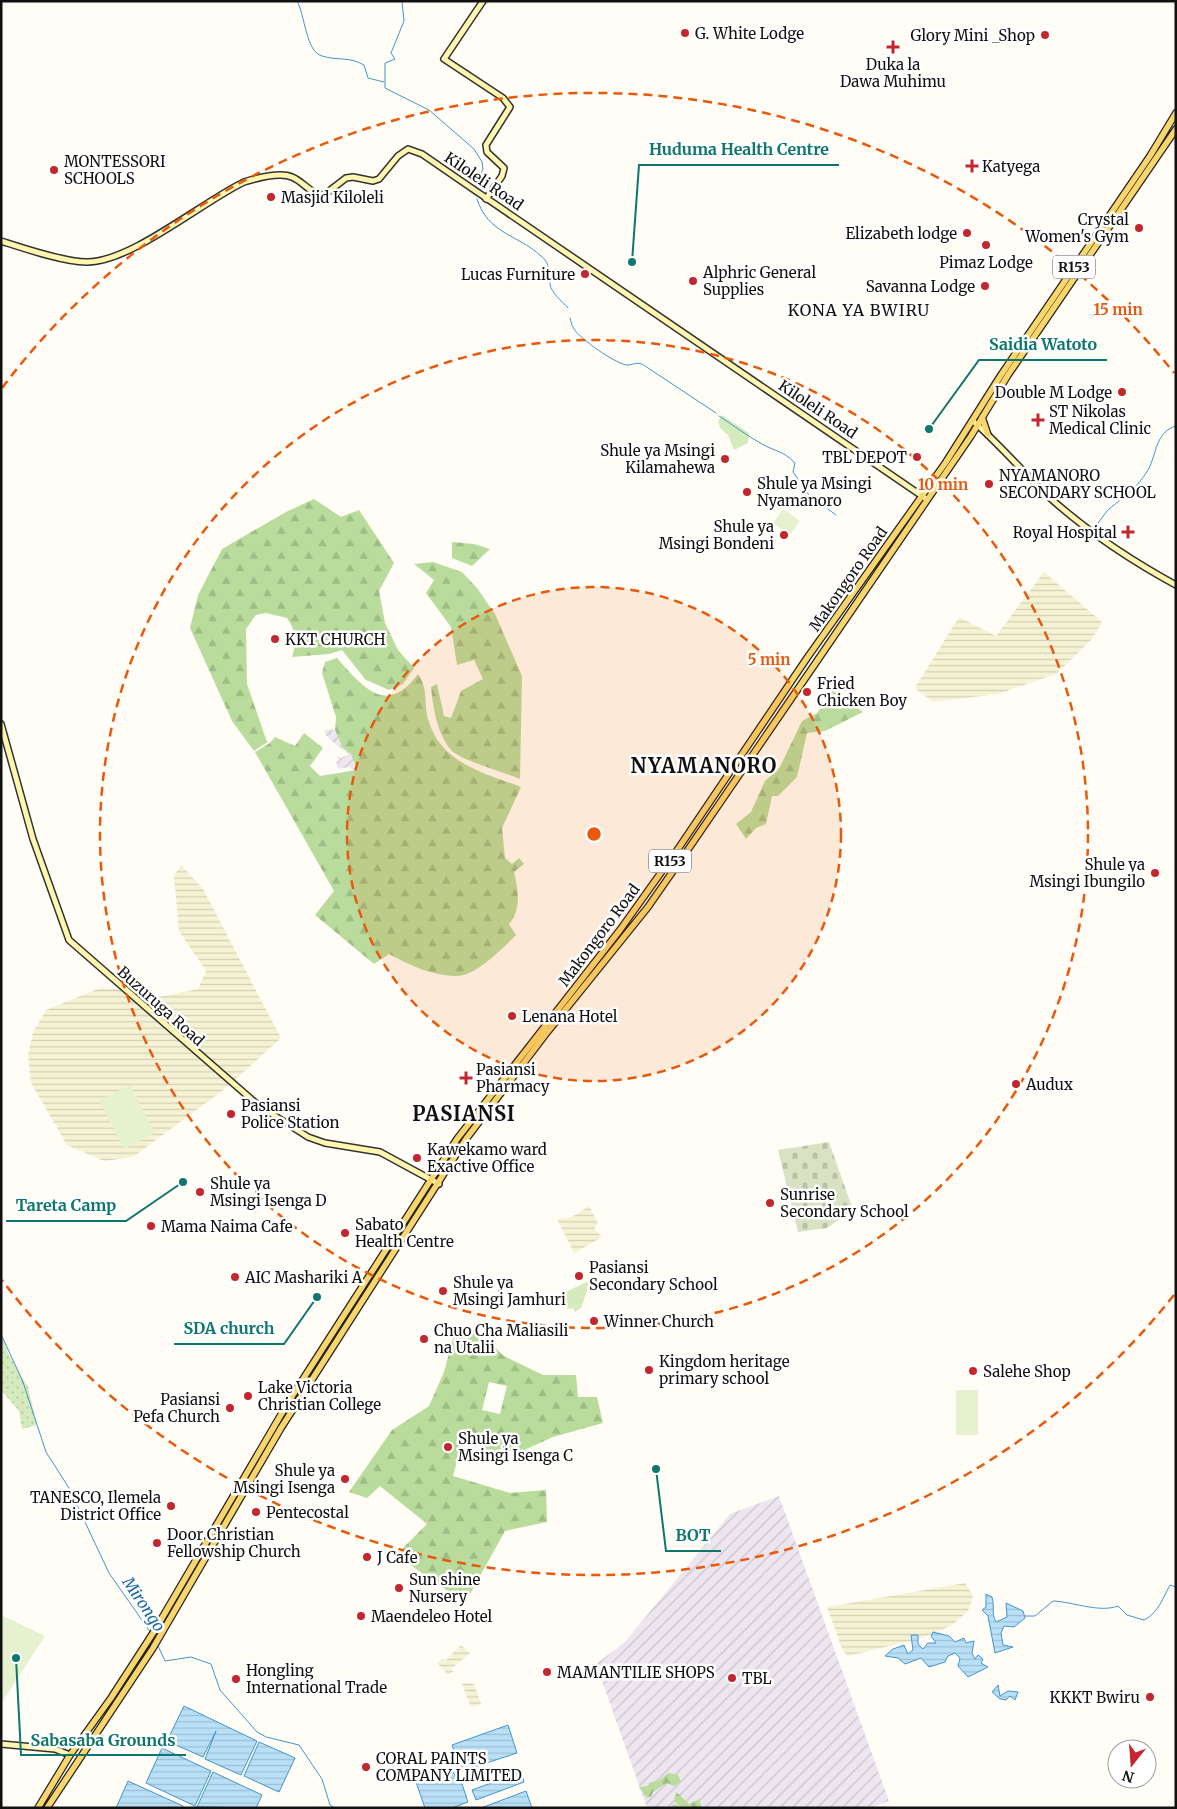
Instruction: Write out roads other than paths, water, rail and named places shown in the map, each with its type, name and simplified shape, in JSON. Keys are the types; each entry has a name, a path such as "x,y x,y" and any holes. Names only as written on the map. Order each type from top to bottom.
{"main road":[{"path":"483,1 444,59 503,98 510,106 486,145 486,152 504,168 502,176 486,198"},
{"name":"Makongoro Road","path":"47,1808 153,1648 284,1423 439,1184 466,1139 513,1071 620,930 680,846 812,652 975,423 1001,375 1150,156 1176,113"},
{"name":"Makongoro Road","path":"70,1755 155,1630 257,1454 457,1139 648,907 971,436 975,423 982,417 1008,375 1176,129"},
{"path":"1169,140 1176,136"},
{"name":"Kiloleli Road","path":"1,241 76,261 94,262 144,242 244,182 260,178 287,176 295,179 312,192 324,196 346,178 353,177 373,181 379,179 398,156 408,149 422,154 927,500"},
{"path":"982,417 988,435"},
{"path":"975,423 1048,495 1085,527 1147,569 1176,585"},
{"path":"971,436 980,433 988,435"},
{"name":"Buzuruga Road","path":"1,724 33,840 69,940 258,1105 308,1137 325,1143 380,1152 439,1184"},
{"path":"1,1744 56,1750 70,1755"},
{"name":"R153","path":"38,1808 70,1755"}],"water":[{"path":"986,1594 992,1597 996,1622 1007,1617 1006,1603 1023,1611 1025,1618 1014,1627 1004,1626 1001,1633 1003,1645 1013,1647 995,1653 988,1616 982,1610 986,1607"},
{"path":"933,1632 949,1636 955,1642 964,1638 966,1643 974,1641 972,1653 975,1659 978,1655 983,1659 981,1663 988,1667 968,1677 958,1666 960,1658 955,1653 948,1656 945,1662 929,1667 921,1658 905,1664 898,1658 885,1656 893,1649 904,1645 908,1654 913,1650 911,1635 918,1635 918,1644 923,1649 928,1643 936,1643 931,1636"},
{"path":"998,1685 1000,1696 1008,1691 1018,1692 1015,1700 1010,1696 1006,1700 1000,1699 992,1692"},
{"path":"184,1706 257,1741 241,1775 205,1759 216,1731 203,1757 167,1741"},
{"path":"508,1725 517,1753 462,1771 452,1745"},
{"path":"259,1742 295,1758 279,1792 244,1776"},
{"path":"162,1748 211,1771 195,1806 146,1783"},
{"path":"452,1767 456,1779 460,1778 468,1802 452,1808 425,1808 415,1779"},
{"path":"213,1772 262,1795 256,1808 197,1807"},
{"path":"521,1772 524,1782 476,1800 472,1790"},
{"path":"128,1781 183,1806 183,1808 116,1808"},
{"path":"526,1791 532,1808 481,1808"}],"waterway":[{"path":"297,1 309,41 317,53 322,56 358,62 364,65 368,78 384,82"},
{"path":"402,1 404,21 391,53 395,59 385,63 385,88 429,110 474,149 482,162 483,169 476,186"},
{"path":"477,199 488,220 532,249 547,262 551,287 568,308"},
{"path":"570,318 573,327 583,339 599,350 622,364 642,364 716,413"},
{"path":"719,416 756,441 783,453 795,463 793,472 809,495 836,515"},
{"path":"1095,528 1109,509 1140,482 1151,464 1160,438 1169,429 1176,426"},
{"name":"Mirongo","path":"1,1334 23,1382 46,1452 69,1488 109,1573 151,1633"},
{"path":"1025,1616 1035,1616 1053,1601 1095,1608 1118,1606 1127,1615 1144,1620 1157,1609 1170,1585 1176,1587"},
{"name":"Mirongo","path":"158,1646 165,1661 191,1657 211,1664 220,1690 257,1732 266,1737 299,1745 322,1779 330,1805 335,1808"}],"place":[{"name":"G. White Lodge","path":"685,33"},
{"name":"Glory Mini _Shop","path":"1045,35"},
{"name":"Duka la Dawa Muhimu","path":"893,47"},
{"name":"Katyega","path":"972,166"},
{"name":"MONTESSORI SCHOOLS","path":"54,170"},
{"name":"Masjid Kiloleli","path":"271,197"},
{"name":"Crystal Women's Gym","path":"1139,228"},
{"name":"Elizabeth lodge","path":"967,233"},
{"name":"Pimaz Lodge","path":"986,245"},
{"name":"Huduma Health Centre","path":"632,262"},
{"name":"Lucas Furniture","path":"585,274"},
{"name":"Alphric General Supplies","path":"693,281"},
{"name":"Savanna Lodge","path":"985,286"},
{"name":"Double M Lodge","path":"1122,392"},
{"name":"ST Nikolas Medical Clinic","path":"1038,420"},
{"name":"Saidia Watoto","path":"929,429"},
{"name":"TBL DEPOT","path":"917,457"},
{"name":"Shule ya Msingi Kilamahewa","path":"725,459"},
{"name":"NYAMANORO SECONDARY SCHOOL","path":"989,484"},
{"name":"Shule ya Msingi Nyamanoro","path":"747,492"},
{"name":"Royal Hospital","path":"1128,532"},
{"name":"Shule ya Msingi Bondeni","path":"784,535"},
{"name":"KKT CHURCH","path":"275,639"},
{"name":"Fried Chicken Boy","path":"807,692"},
{"name":"Shule ya Msingi Ibungilo","path":"1155,873"},
{"name":"Lenana Hotel","path":"512,1016"},
{"name":"Pasiansi Pharmacy","path":"466,1078"},
{"name":"Audux","path":"1016,1084"},
{"name":"Pasiansi Police Station","path":"231,1114"},
{"name":"Kawekamo ward Exactive Office","path":"417,1158"},
{"name":"Tareta Camp","path":"183,1182"},
{"name":"Shule ya Msingi Isenga D","path":"200,1192"},
{"name":"Sunrise Secondary School","path":"770,1203"},
{"name":"Mama Naima Cafe","path":"151,1226"},
{"name":"Sabato Health Centre","path":"345,1233"},
{"name":"Pasiansi Secondary School","path":"579,1276"},
{"name":"AIC Mashariki A","path":"235,1277"},
{"name":"Shule ya Msingi Jamhuri","path":"443,1291"},
{"name":"SDA church","path":"317,1297"},
{"name":"Winner Church","path":"594,1321"},
{"name":"Chuo Cha Maliasili na Utalii","path":"424,1339"},
{"name":"Kingdom heritage primary school","path":"649,1370"},
{"name":"Salehe Shop","path":"973,1371"},
{"name":"Lake Victoria Christian College","path":"248,1396"},
{"name":"Pasiansi Pefa Church","path":"230,1408"},
{"name":"Shule ya Msingi Isenga C","path":"448,1447"},
{"name":"BOT","path":"656,1469"},
{"name":"Shule ya Msingi Isenga","path":"345,1479"},
{"name":"TANESCO, Ilemela District Office","path":"171,1506"},
{"name":"Pentecostal","path":"256,1512"},
{"name":"Door Christian Fellowship Church","path":"157,1543"},
{"name":"J Cafe","path":"367,1557"},
{"name":"Sun shine Nursery","path":"399,1588"},
{"name":"Maendeleo Hotel","path":"361,1616"},
{"name":"Sabasaba Grounds","path":"16,1658"},
{"name":"MAMANTILIE SHOPS","path":"547,1672"},
{"name":"TBL","path":"732,1678"},
{"name":"Hongling International Trade","path":"236,1679"},
{"name":"KKKT Bwiru","path":"1150,1697"},
{"name":"CORAL PAINTS COMPANY LIMITED","path":"366,1767"}],"district":[{"name":"KONA YA BWIRU","path":"859,310"},
{"name":"NYAMANORO","path":"704,765"},
{"name":"PASIANSI","path":"464,1113"}]}
